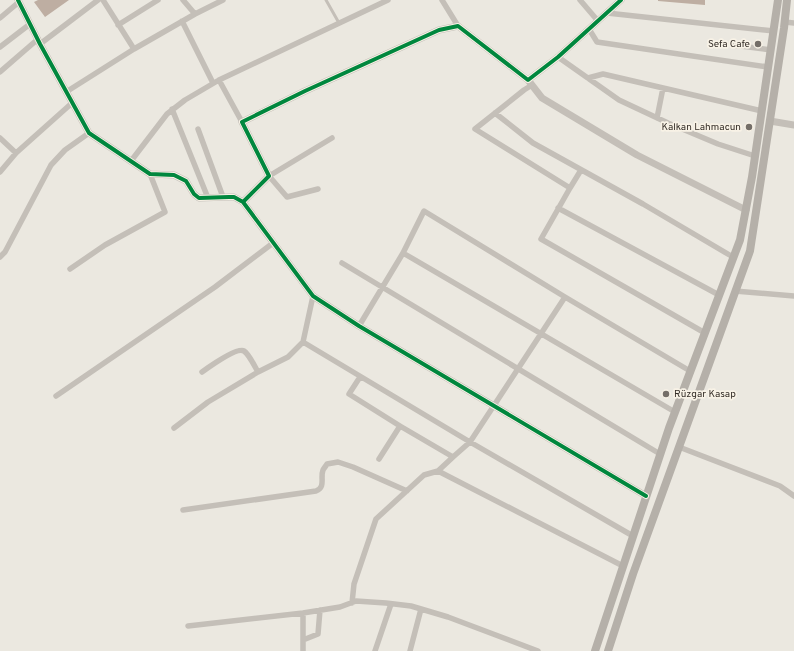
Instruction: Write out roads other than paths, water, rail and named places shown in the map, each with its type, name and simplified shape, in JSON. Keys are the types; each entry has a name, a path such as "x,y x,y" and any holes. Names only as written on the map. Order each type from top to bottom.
{"main road":[{"path":"595,651 660,454 740,240 755,156 778,0"},
{"path":"608,651 750,250 785,22 787,0"}],"street":[{"path":"0,72 39,41 98,0"},
{"path":"103,0 134,49"},
{"path":"118,25 158,0"},
{"path":"183,0 195,14"},
{"path":"206,0 210,6"},
{"path":"66,92 134,49 182,21 223,0"},
{"path":"131,161 162,119 172,109 185,100 219,80 388,0"},
{"path":"442,0 458,26 530,83 542,98 637,155 746,210"},
{"path":"580,0 598,21"},
{"path":"570,188 474,130 524,90 621,0"},
{"path":"0,18 18,1 89,133 150,174 178,176 186,181 196,197 234,197 243,202 313,296 359,326 646,496"},
{"path":"606,13 774,31"},
{"path":"182,21 213,83"},
{"path":"785,22 794,23"},
{"path":"0,47 30,24"},
{"path":"242,122 305,91 439,30 458,26"},
{"path":"589,29 597,42 768,67"},
{"path":"733,45 771,50"},
{"path":"558,57 619,100 718,144 755,156"},
{"path":"588,78 603,74 762,111"},
{"path":"219,80 269,176 287,198 318,189"},
{"path":"658,118 663,88"},
{"path":"0,172 16,153 72,103"},
{"path":"172,109 208,198"},
{"path":"495,113 533,143 644,204 733,257"},
{"path":"770,121 794,126"},
{"path":"198,129 222,197"},
{"path":"0,257 5,252 51,165 66,150 89,133"},
{"path":"0,138 16,153"},
{"path":"243,202 269,176 332,138"},
{"path":"581,170 541,239 705,333"},
{"path":"70,269 105,245 165,212 150,174"},
{"path":"558,208 719,295"},
{"path":"359,326 403,253 424,211 690,371"},
{"path":"56,396 215,287 273,243"},
{"path":"403,253 675,412"},
{"path":"342,262 660,454"},
{"path":"736,291 794,296"},
{"path":"174,428 208,402 258,372 288,357 302,342 313,296"},
{"path":"352,603 354,584 376,519 424,475 438,471 470,442 565,297"},
{"path":"302,342 470,442 633,536"},
{"path":"202,372 234,352 242,350 248,356 258,372"},
{"path":"360,377 349,394 453,457"},
{"path":"379,459 400,426"},
{"path":"679,447 780,486 794,496"},
{"path":"184,510 316,491 322,487 323,471 327,464 338,462 407,490"},
{"path":"438,471 623,566"},
{"path":"188,626 303,613 340,607 356,601 411,606 448,617 538,651"},
{"path":"375,651 391,604"},
{"path":"410,651 421,609"},
{"path":"303,640 318,634 320,610"},
{"path":"303,613 303,651"}],"lane":[{"path":"326,0 339,23"}],"place":[{"name":"Sefa Cafe","path":"758,44"},
{"name":"Kalkan Lahmacun","path":"749,127"},
{"name":"Rüzgar Kasap","path":"666,394"}]}
